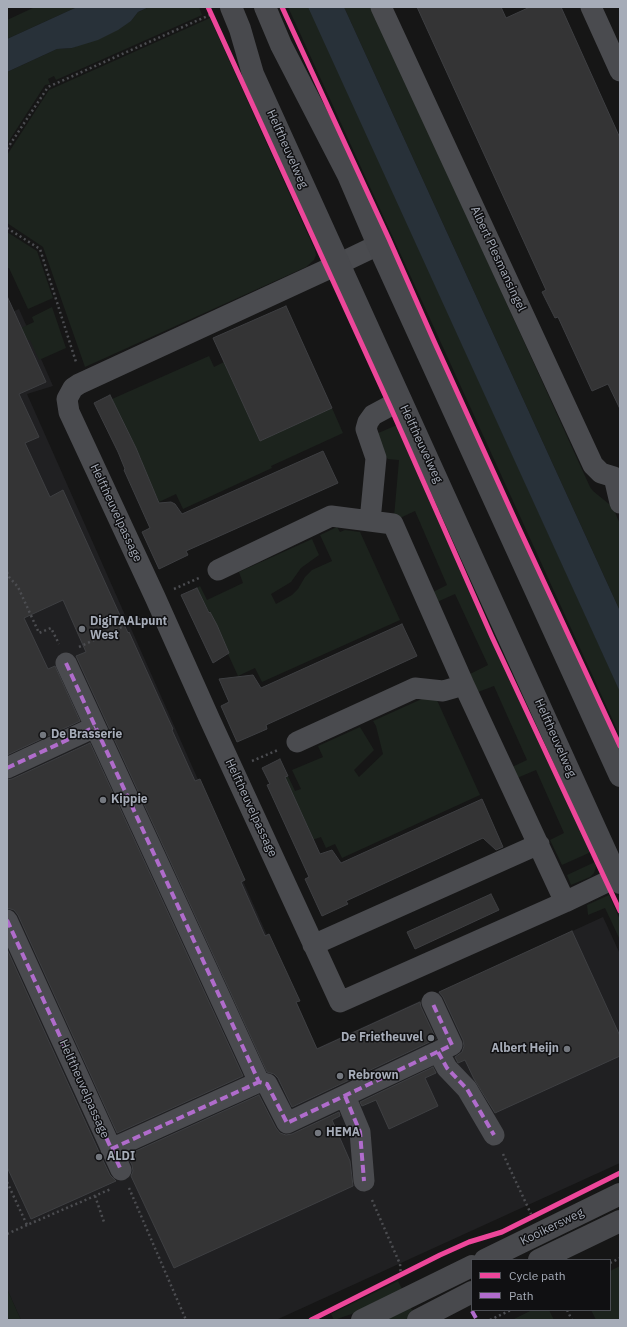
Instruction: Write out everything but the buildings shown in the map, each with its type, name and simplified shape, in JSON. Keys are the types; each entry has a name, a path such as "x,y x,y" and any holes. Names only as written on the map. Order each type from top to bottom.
{"main road":[{"path":"265,7 281,45 348,175 620,776"},
{"name":"Helftheuvelweg","path":"222,11 240,29 253,74 619,879"},
{"name":"Kooikersweg","path":"487,1259 620,1194"},
{"name":"Kooikersweg","path":"541,1259 620,1221"},
{"path":"362,1320 471,1266"},
{"path":"418,1320 471,1293"}],"street":[{"name":"Albert Plesmansingel","path":"381,7 593,465 601,473 617,476 620,503"},
{"path":"591,7 620,71"},
{"name":"Helftheuvelpassage","path":"378,244 339,264 82,382 73,388 67,400 69,412 340,1002 619,879"},
{"path":"370,521 376,458 366,429 368,422 373,415 401,400"},
{"path":"218,570 332,516 393,524 464,685 565,902"},
{"path":"68,653 95,727 259,1082 267,1084 287,1123 452,1045 432,1002"},
{"path":"297,742 415,688 443,692 464,685"},
{"path":"7,768 95,727"},
{"path":"314,945 539,844"},
{"name":"Helftheuvelpassage","path":"7,920 123,1176"},
{"path":"438,1052 446,1068 467,1089 494,1135"},
{"name":"Helftheuvelpassage","path":"111,1148 259,1082"},
{"path":"345,1096 360,1132 364,1181"}],"path":[{"path":"208,7 222,11"},
{"path":"215,22 222,11"},
{"path":"7,149 48,87 222,11"},
{"path":"7,228 40,249 82,382"},
{"path":"7,572 9,577 18,587 39,633 51,628 68,653 218,570"},
{"path":"233,770 297,742"},
{"path":"494,1135 533,1217"},
{"path":"7,1234 95,1196 123,1176 186,1320"},
{"path":"364,1181 400,1264 400,1276 410,1296"},
{"path":"7,1182 27,1225"},
{"path":"95,1196 104,1222"},
{"path":"527,1220 540,1214"},
{"path":"611,1262 620,1258"},
{"path":"393,1279 407,1272"},
{"path":"490,1320 509,1311"},
{"path":"568,1311 572,1320"}],"shaded area":[{"path":"35,7 77,7 7,39 7,20"},
{"path":"77,7 149,7 138,12 131,21 118,30 98,40 72,48 57,49 7,72 7,39"},
{"path":"149,7 199,7 202,15 56,80 54,76 48,79 50,84 45,85 7,144 7,72 57,49 72,48 131,21 138,12"},
{"path":"288,7 309,7 620,691 620,736"},
{"path":"308,7 344,7 620,611 620,692"},
{"path":"344,7 372,7 590,487 614,510 620,524 620,611"},
{"path":"210,18 316,255 314,260 306,267 85,367 43,247 7,223 7,155 49,90"},
{"path":"7,232 37,251 53,298 28,309 9,268 7,268"},
{"path":"52,307 66,348 39,360 30,340 27,340 21,328 34,322 32,317"},
{"path":"19,309 53,386 27,394 317,1048 603,917 620,954 620,1163 276,1320 21,1320 7,1289 7,314"},
{"path":"209,356 214,367 224,362 260,441 332,408 343,433 183,509 176,494 159,502 141,462 142,461 112,399"},
{"path":"397,425 591,852 562,865 550,840 564,833 536,770 517,778 512,767 527,760 494,686 478,692 470,674 488,665 455,594 437,602 433,592 447,585 415,511 400,518 394,517 399,460 388,459 386,457 376,434"},
{"path":"337,527 340,532 345,530 360,532 400,620 262,682 255,668 238,676 228,654 229,653 197,588 200,586 207,600 243,583 239,572 312,539 319,555 301,568 291,582 271,594 276,604 292,595 312,570 332,561 320,535"},
{"path":"426,697 436,698 480,795 342,858 335,844 326,848 321,837 312,840 308,827 284,778 288,776 295,791 301,789 292,770 323,757 318,746 360,727 374,750 354,770 359,777 383,754 376,726 373,721"},
{"path":"595,862 596,867 594,873 590,877 571,885 567,875"},
{"path":"609,895 620,920 620,940 605,908 588,915 587,905"},
{"path":"620,1266 620,1320 596,1320 592,1311 611,1311 611,1270"},
{"path":"398,1281 404,1293 381,1304 334,1320 331,1314"},
{"path":"7,1289 21,1320 7,1319"},
{"path":"408,1302 415,1316 407,1320 372,1320"},
{"path":"530,1311 550,1311 554,1320 512,1320"}],"marked path":[{"path":"66,663 259,1082 267,1084 287,1123 452,1045 432,1002"},
{"path":"7,768 95,727"},
{"path":"7,920 121,1170"},
{"path":"438,1052 447,1068 467,1089 494,1135"},
{"path":"111,1149 259,1082"},
{"path":"345,1096 360,1132 364,1181"},
{"path":"472,1311 477,1320"}],"cycle path":[{"path":"208,7 390,406 492,637 620,911"},
{"path":"282,7 389,239 518,526 620,746"},
{"path":"311,1320 440,1255 469,1242 502,1232 620,1173"}],"place":[{"name":"DigiTAALpunt West","path":"82,629"},
{"name":"De Brasserie","path":"43,735"},
{"name":"Kippie","path":"103,800"},
{"name":"De Frietheuvel","path":"431,1038"},
{"name":"Albert Heijn","path":"567,1049"},
{"name":"Rebrown","path":"340,1076"},
{"name":"HEMA","path":"318,1133"},
{"name":"ALDI","path":"99,1157"}]}
